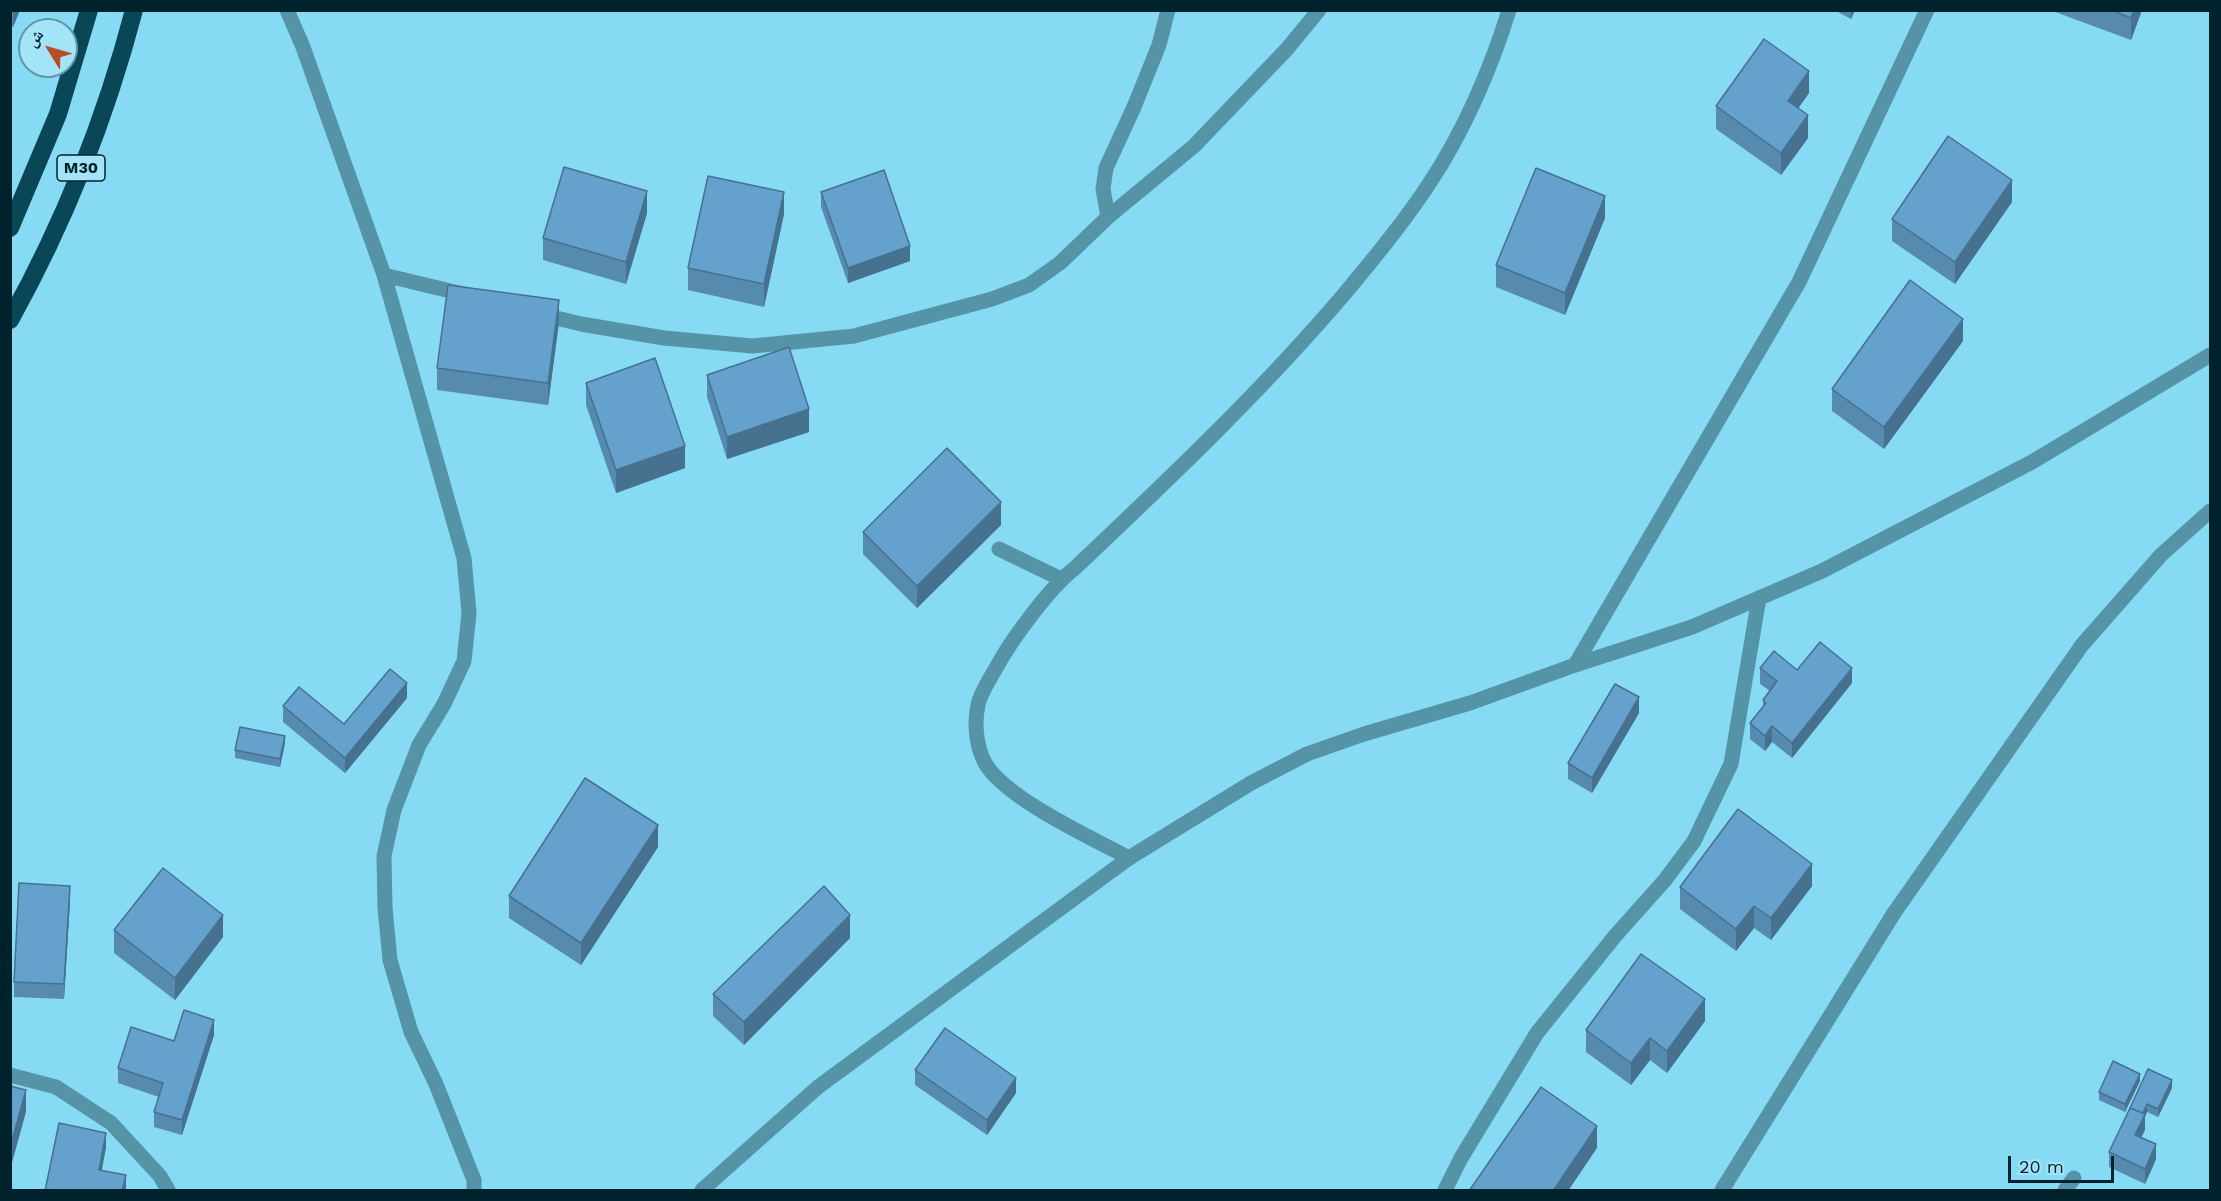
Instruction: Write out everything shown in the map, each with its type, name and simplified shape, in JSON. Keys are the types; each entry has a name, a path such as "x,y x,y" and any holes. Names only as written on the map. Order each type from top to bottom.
{"highway":[{"name":"M30","path":"10,228 58,114 89,10"},
{"name":"M30","path":"10,320 66,207 117,75 135,10"}],"street":[{"path":"287,10 303,47 384,275 464,558 469,613 464,662 444,704 419,745 394,810 384,856 385,908 390,960 411,1032 436,1084 474,1180 474,1191"},
{"path":"1108,218 1103,189 1106,168 1159,45 1168,10"},
{"path":"529,311 581,324 664,338 753,346 854,336 992,299 1029,285 1060,263 1108,218 1194,146 1287,49 1319,10"},
{"path":"1129,858 1038,808 1003,783 986,763 976,739 978,704 1003,654 1061,579 1206,444 1305,340 1396,231 1430,183 1452,145 1481,84 1509,10"},
{"path":"1575,665 1799,282 1928,10"},
{"path":"384,275 486,300"},
{"path":"702,1191 818,1087 1129,858 1251,783 1307,754 1364,734 1470,703 1575,665 1692,627 1822,571 2032,462 2211,355"},
{"path":"1722,1191 1894,913 2082,645 2161,555 2211,511"},
{"path":"999,549 1061,579"},
{"path":"1444,1191 1537,1033 1615,936 1665,880 1694,841 1731,764 1759,598"},
{"path":"10,1075 56,1087 111,1123 160,1176 168,1191"}],"building":[{"path":"2111,10 2134,10 2131,18"},
{"path":"1764,39 1809,71 1788,101 1808,115 1781,153 1716,106"},
{"path":"1948,136 2012,180 1955,262 1892,219"},
{"path":"564,167 647,191 626,262 543,238"},
{"path":"1536,168 1605,196 1565,293 1496,265"},
{"path":"884,170 910,246 848,268 821,192"},
{"path":"708,176 784,192 764,284 688,268"},
{"path":"1910,280 1963,319 1884,427 1832,389"},
{"path":"448,285 559,300 548,383 437,368"},
{"path":"789,347 809,409 727,437 707,375"},
{"path":"655,358 685,446 616,470 586,383"},
{"path":"947,448 1001,502 917,586 863,532"},
{"path":"1820,642 1852,668 1792,743 1772,726 1765,736 1750,723 1766,703 1763,700 1777,681 1760,668 1774,651 1797,670"},
{"path":"390,669 407,683 345,758 283,706 299,687 344,724"},
{"path":"1615,684 1639,697 1592,778 1568,763"},
{"path":"240,727 285,736 280,759 235,750"},
{"path":"585,778 658,825 581,943 509,896"},
{"path":"1738,809 1812,864 1771,918 1754,906 1736,929 1680,887"},
{"path":"163,868 223,915 175,978 114,930"},
{"path":"19,883 70,886 64,984 14,982"},
{"path":"824,886 850,915 744,1022 713,994"},
{"path":"1641,954 1705,999 1667,1051 1650,1038 1631,1063 1586,1030"},
{"path":"184,1010 214,1020 182,1120 154,1112 163,1083 118,1068 131,1027 174,1041"},
{"path":"945,1028 1016,1078 987,1120 915,1070"},
{"path":"2113,1061 2140,1074 2125,1104 2099,1092"},
{"path":"2148,1069 2172,1080 2158,1109 2147,1104 2143,1113 2130,1108"},
{"path":"10,1086 26,1090 10,1148"},
{"path":"1541,1087 1597,1126 1553,1191 1469,1191"},
{"path":"2130,1108 2145,1114 2135,1135 2156,1144 2145,1169 2109,1152"},
{"path":"59,1123 106,1133 99,1170 126,1175 122,1191 45,1191"}]}
